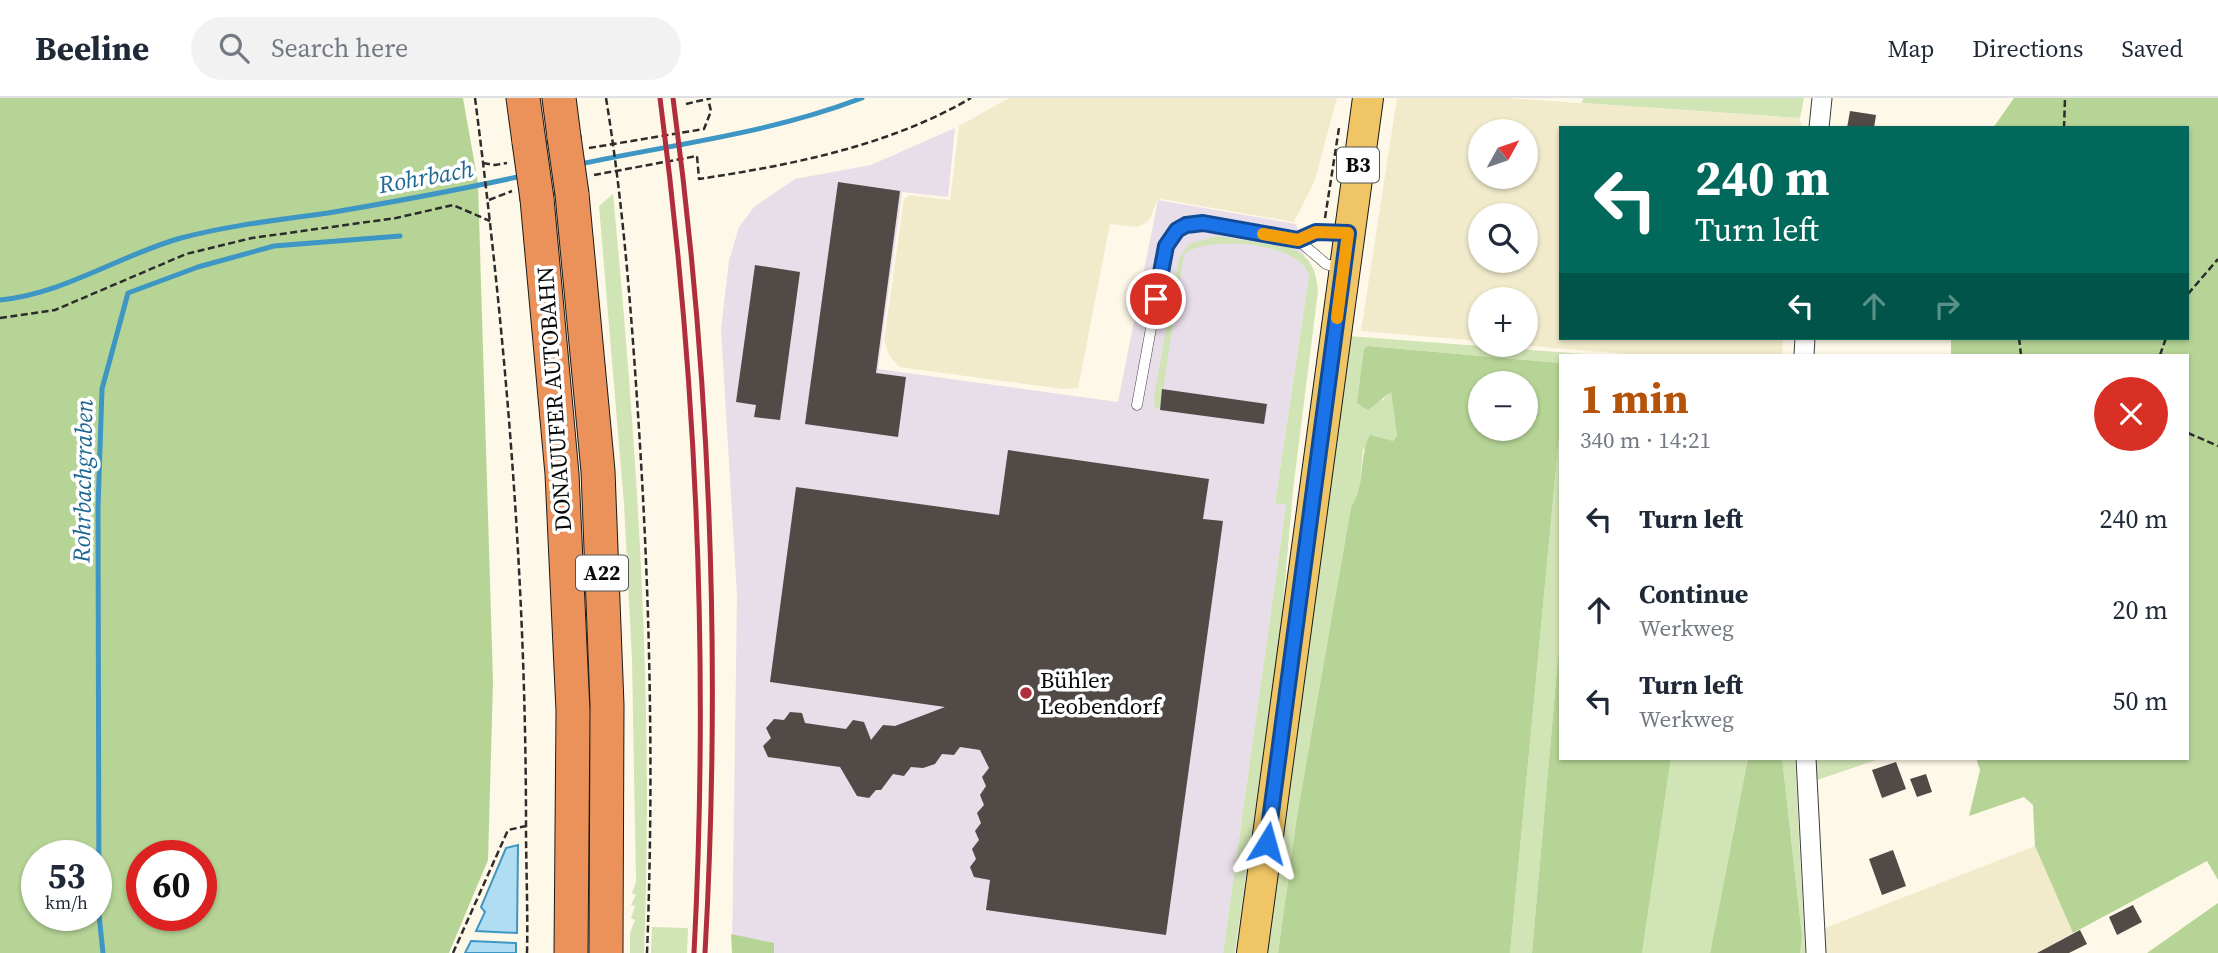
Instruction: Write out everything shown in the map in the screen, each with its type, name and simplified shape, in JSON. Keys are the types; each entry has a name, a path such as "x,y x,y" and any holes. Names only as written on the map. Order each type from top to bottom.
{"highway":[{"name":"DONAUUFER AUTOBAHN","path":"523,98 537,199 562,474 573,711 570,953"},
{"name":"DONAUUFER AUTOBAHN","path":"559,98 572,194 598,471 607,705 606,953"}],"main road":[{"name":"B3","path":"1252,953 1368,98"}],"street":[{"path":"1819,126 1822,98"},
{"path":"1806,760 1816,953"}],"lane":[{"path":"1137,405 1166,246 1177,230 1203,223 1298,240 1326,264 1343,269"},
{"path":"1298,240 1316,232 1348,233"}],"path":[{"path":"475,98 507,379 520,563 527,710 527,953"},
{"path":"606,98 617,171 645,518 651,791 647,953"},
{"path":"613,143 704,129 711,111 710,98 686,104"},
{"path":"617,171 697,156 699,179 766,169 862,145 971,98"},
{"path":"2064,126 2065,98"},
{"path":"0,318 55,310 186,254 252,238 396,219 453,205 490,221"},
{"path":"2189,293 2218,259"},
{"path":"2189,433 2218,446"},
{"path":"453,953 508,830 526,827"}],"shaded area":[{"path":"1009,98 1337,98 1315,180 1294,222 1161,199 1157,201 1150,219 1144,224 1137,227 1110,224 1078,388 1063,389 899,367 889,355 884,340 904,199 909,195 950,200 959,126"},
{"path":"1397,98 1506,98 1800,118 1802,126 1559,126 1559,340 1783,340 1782,354 1627,354 1538,347 1538,287 1468,287 1468,340 1361,331"},
{"path":"955,128 948,197 902,192 878,369 1118,402 1158,200 1296,224 1309,275 1275,502 1286,504 1223,953 732,953 737,595 721,329 729,261 739,227 754,207 795,179 871,165"},
{"path":"2035,846 2073,933 2037,953 1825,953 1825,928"}],"green space":[{"path":"0,98 463,98 478,183 493,682 488,860 449,953 0,953"},
{"path":"1583,98 1804,98 1800,118 1582,103"},
{"path":"2014,98 2218,98 2218,880 2207,861 2073,933 2035,846 2033,805 2024,797 1969,816 1980,770 1977,760 2189,760 2189,354 1951,354 1951,340 2189,340 2189,126 1994,126"},
{"path":"613,194 636,478 645,668 647,858 644,953 630,953 630,933 635,920 631,918 635,906 631,905 636,895 632,893 636,882 632,659 624,504 599,206"},
{"path":"1217,236 1292,248 1312,266 1318,291 1293,490 1281,627 1235,953 1223,953 1286,504 1275,503 1309,275 1302,264 1289,255 1252,245 1213,245 1196,248 1184,254 1160,408 1155,409 1154,396 1179,259 1189,244"},
{"path":"1348,336 1468,345 1468,355 1369,346 1382,401 1391,391 1397,436 1393,441 1378,439 1363,450 1359,496 1351,507 1297,816 1278,953 1263,953"},
{"path":"1368,346 1468,355 1468,357 1559,363 1559,437 1510,953 1278,953 1297,816 1351,507 1359,490 1364,453 1370,435 1393,441 1397,436 1391,392 1368,410 1357,403 1364,349"},
{"path":"1538,350 1584,354 1559,354 1559,363 1493,357 1538,357"},
{"path":"1559,437 1559,647 1532,953 1510,953"},
{"path":"1559,647 1559,760 1671,760 1642,953 1532,953"},
{"path":"1671,760 1748,760 1710,953 1642,953"},
{"path":"1748,760 1782,760 1802,936 1800,953 1710,953"},
{"path":"1782,760 1795,760 1805,953 1800,953 1802,936"},
{"path":"1810,760 1876,760 1811,782"},
{"path":"2218,903 2218,953 2147,953"},
{"path":"652,927 688,928 687,953 651,953"},
{"path":"731,934 774,943 774,953 732,953"}],"water":[{"path":"518,845 517,933 476,931 485,912 481,907 506,848"},
{"path":"471,941 516,943 516,953 465,953"}],"building":[{"path":"1850,111 1876,115 1874,126 1847,126"},
{"path":"838,182 900,191 876,373 906,377 898,437 805,424"},
{"path":"755,265 800,272 780,420 754,417 756,405 736,402"},
{"path":"1162,389 1267,404 1264,424 1160,410"},
{"name":"Bühler Leobendorf","path":"1008,450 1209,479 1203,519 1223,521 1166,935 986,910 990,880 974,877 970,867 976,859 972,849 979,840 975,831 981,823 977,813 984,805 980,795 986,786 982,777 989,768 980,750 960,747 954,755 942,754 935,764 923,768 911,767 904,776 893,774 881,790 876,790 869,798 857,796 840,767 768,757 763,746 771,738 766,728 774,719 784,720 790,712 802,713 805,723 846,729 853,720 864,722 871,740 883,725 895,726 945,707 770,682 796,487 999,515"},
{"path":"1896,762 1906,789 1882,798 1872,770"},
{"path":"1926,774 1932,792 1917,797 1910,779"},
{"path":"1893,850 1906,886 1882,895 1869,859"},
{"path":"2133,905 2142,922 2117,935 2109,917"},
{"path":"2080,930 2087,944 2069,953 2037,953"}],"waterway":[{"name":"Rohrbach","path":"580,164 758,129 862,98"},
{"name":"Rohrbach","path":"0,300 47,290 158,245 199,233 377,205 522,176"},
{"name":"Rohrbachgraben","path":"103,953 99,915 98,508 102,389 128,293 198,267 274,246 400,236"}],"railway":[{"path":"660,98 683,311 696,525 700,739 694,953"},
{"path":"673,98 696,311 709,525 712,739 705,953"}],"slow traffic":[{"path":"1263,234 1298,240 1316,232 1348,233 1337,318"}],"place":[{"name":"Bühler Leobendorf","path":"1026,693"}],"route":[{"path":"1156,299 1166,246 1170,237 1186,225 1203,223 1298,240 1316,232 1348,233 1267,843"}]}
